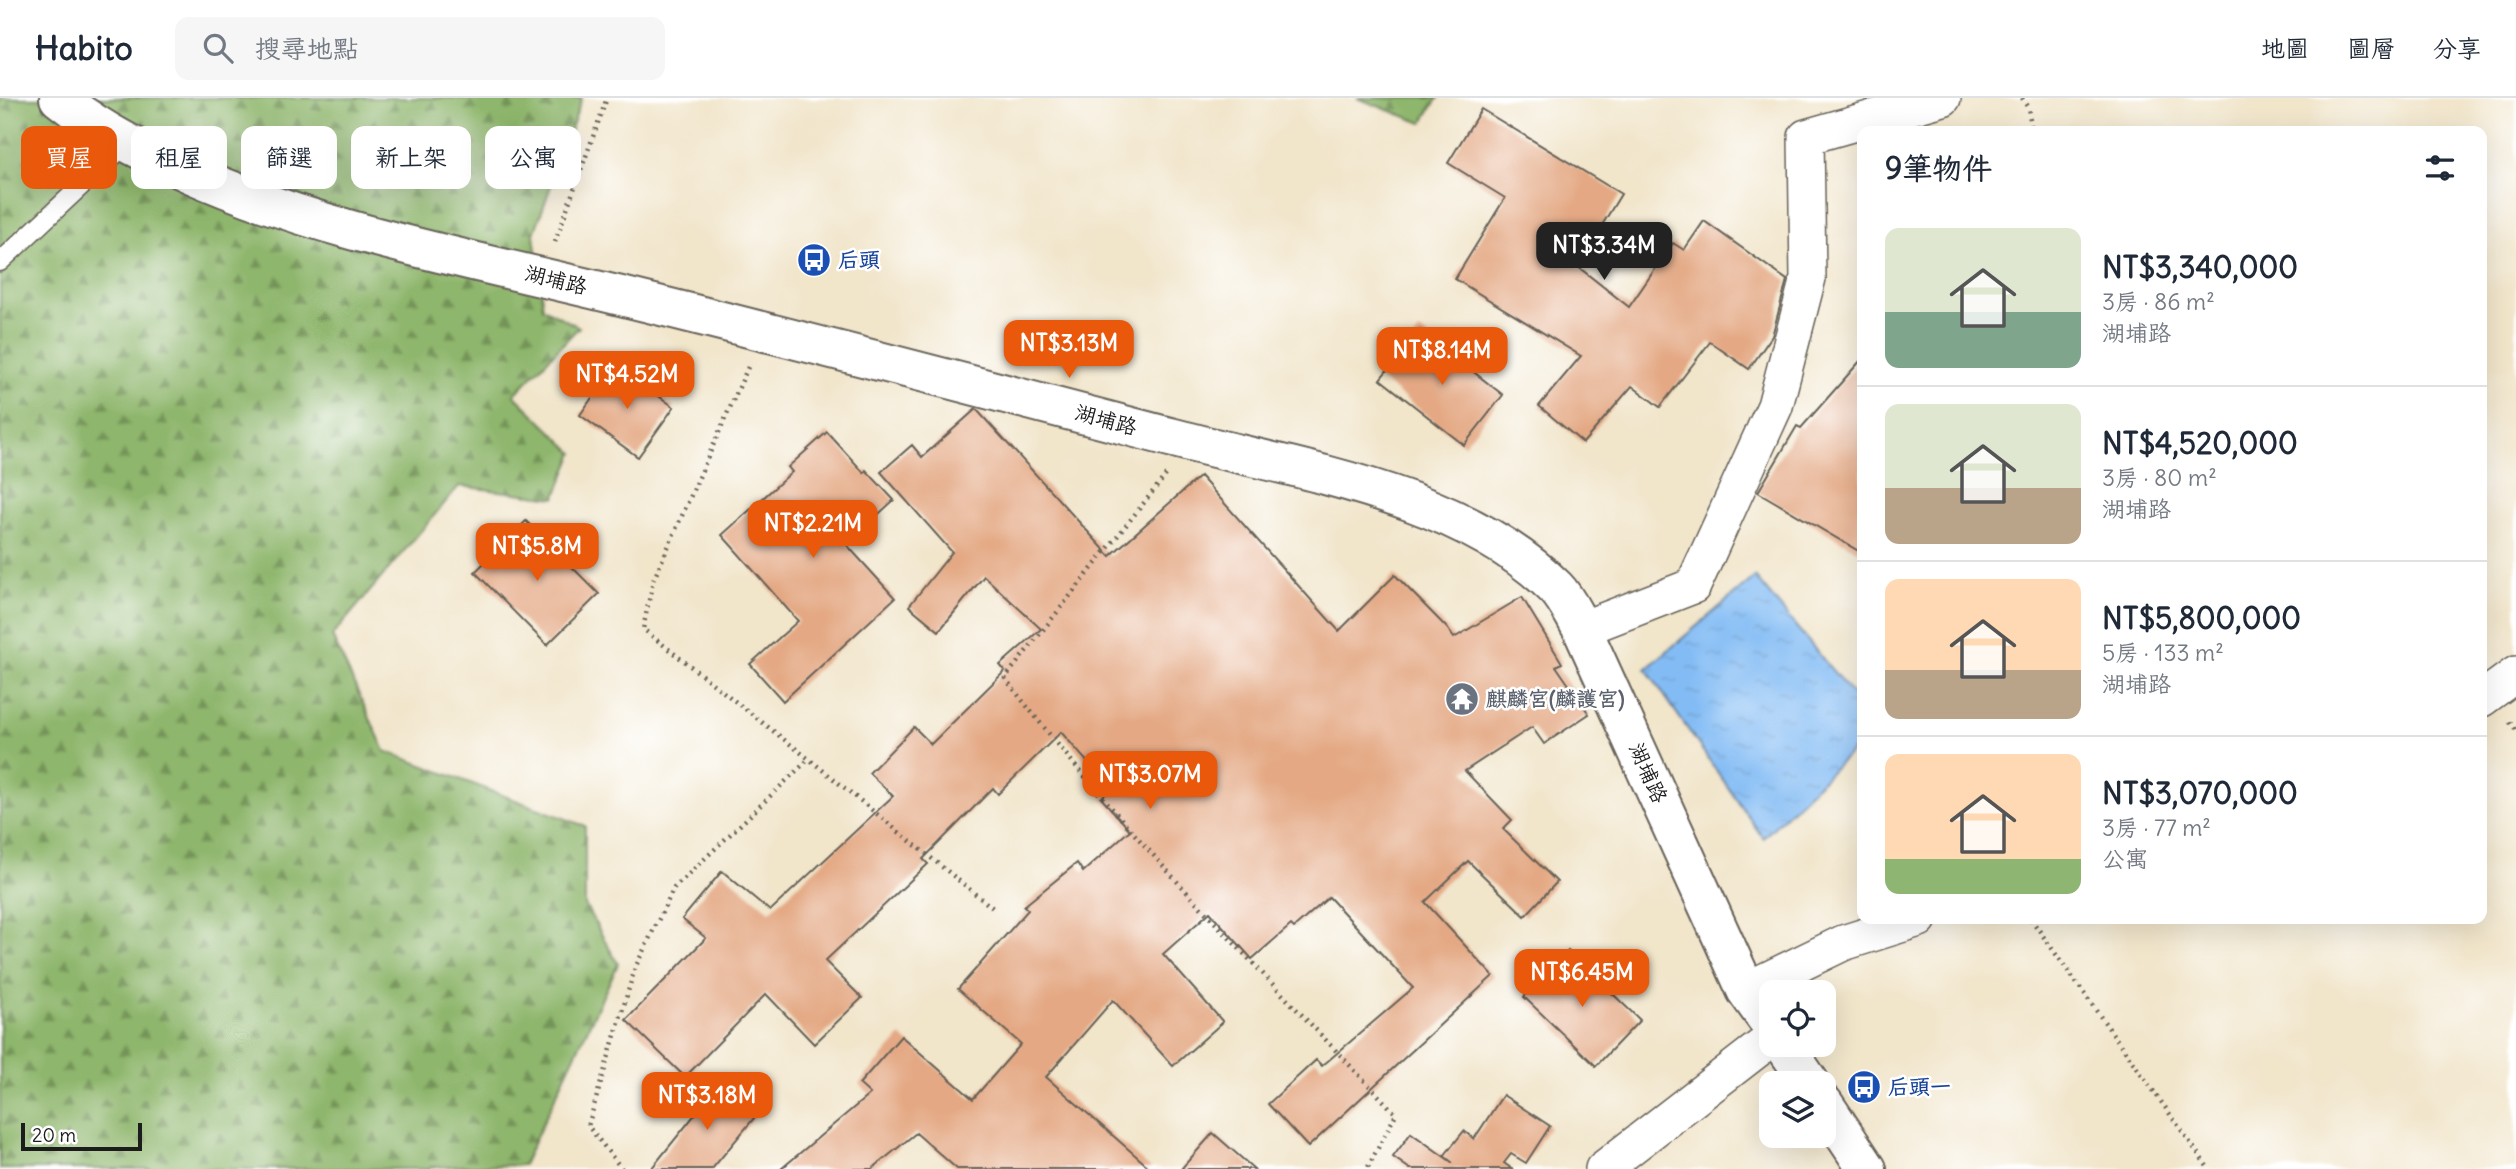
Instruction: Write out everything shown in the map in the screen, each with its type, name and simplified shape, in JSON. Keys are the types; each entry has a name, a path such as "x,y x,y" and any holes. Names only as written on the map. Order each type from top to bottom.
{"main road":[{"name":"湖埔路","path":"59,98 126,144 237,194 345,229 764,331 1367,486 1470,527 1514,552 1559,591 1582,629 1746,990 1759,1009"},
{"path":"1836,1122 1867,1169"}],"street":[{"path":"1582,629 1693,586 1775,406 1808,278 1806,137 1942,98"},
{"path":"2487,694 2516,674"},
{"path":"1746,990 1843,943 1903,924"},
{"path":"1603,1169 1759,1048"}],"lane":[{"path":"0,262 126,144"}],"path":[{"path":"543,276 607,98"},
{"path":"2022,98 2028,108 2031,126"},
{"path":"764,331 653,581 643,629 994,909"},
{"path":"1192,443 1005,678 1058,746 1221,928 1395,1114 1367,1169"},
{"path":"622,1169 588,1126 635,968 674,888 809,759"},
{"path":"2035,924 2210,1169"}],"green space":[{"path":"0,98 582,98 572,126 485,126 485,189 550,189 534,234 543,308 579,327 514,395 574,453 555,498 459,486 332,636 385,751 585,826 585,905 618,964 523,1165 429,1169 0,1169"},
{"path":"1357,98 1438,98 1422,123"}],"water":[{"path":"1755,577 1857,700 1857,746 1763,838 1646,669"}],"building":[{"path":"1481,109 1621,194 1577,266 1629,307 1673,243 1684,250 1704,221 1787,280 1772,336 1749,369 1710,342 1660,407 1632,386 1583,443 1539,406 1581,356 1455,279 1505,198 1448,163"},
{"path":"1420,330 1503,395 1464,445 1380,379"},
{"path":"615,365 674,407 638,457 580,415"},
{"path":"1857,365 1857,550 1758,492 1797,426 1801,428"},
{"path":"976,409 1110,556 1200,476 1339,631 1395,575 1454,638 1522,597 1562,663 1556,666 1589,714 1544,744 1532,727 1465,771 1512,820 1503,829 1557,882 1525,916 1468,861 1425,902 1493,976 1308,1147 1268,1104 1316,1060 1322,1066 1413,988 1329,897 1294,928 1291,925 1252,959 1210,912 1163,954 1223,1022 1173,1066 1113,1000 1046,1077 1151,1169 957,1169 916,1133 872,1169 781,1169 870,1094 859,1084 901,1036 973,1099 1021,1044 958,989 1028,910 1024,906 1077,863 1083,872 1130,830 1101,798 1111,789 1061,732 998,794 993,788 923,859 928,864 825,961 862,998 814,1044 766,994 685,1077 626,1020 706,938 682,919 722,871 770,911 893,796 869,773 914,727 931,744 1005,671 1000,665 1041,629 984,576 939,631 909,606 952,552 881,472 912,445 922,457"},
{"path":"827,432 864,473 866,470 894,500 846,544 895,598 783,701 750,664 798,621 722,535 792,472 788,467"},
{"path":"526,521 599,594 547,645 475,572"},
{"path":"1568,951 1640,1020 1596,1066 1524,997"},
{"path":"710,1080 755,1117 712,1169 651,1169 697,1112 689,1105"},
{"path":"1503,1095 1550,1126 1526,1163 1511,1154 1504,1163 1512,1169 1410,1169 1393,1157 1411,1133 1453,1163 1444,1156 1464,1131 1474,1139"},
{"path":"1213,1133 1254,1169 1181,1169"}],"place":[{"name":"后頭","path":"814,260"},
{"name":"麒麟宮(麟護宮)","path":"1462,699"},
{"name":"后頭一","path":"1864,1087"}]}
